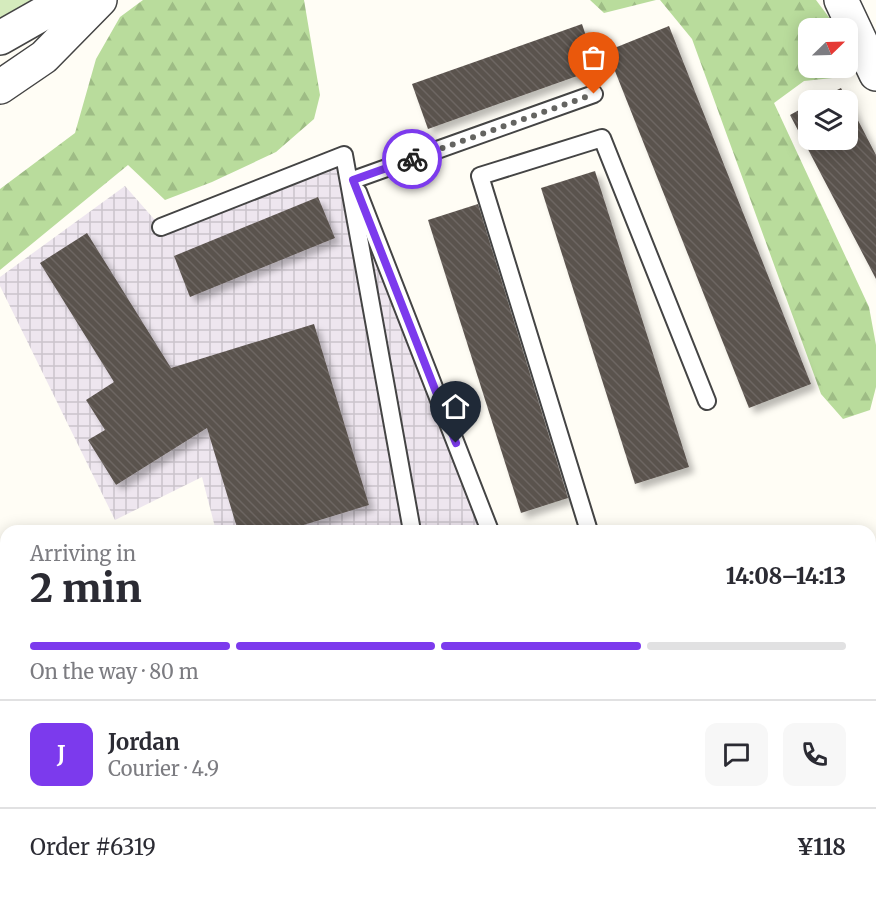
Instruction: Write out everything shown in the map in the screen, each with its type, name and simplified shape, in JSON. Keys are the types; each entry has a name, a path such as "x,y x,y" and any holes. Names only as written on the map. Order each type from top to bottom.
{"street":[{"path":"0,38 67,0"},
{"path":"0,87 44,57 100,0"},
{"path":"842,0 876,74"}],"lane":[{"path":"353,180 594,94"},
{"path":"587,525 480,176 602,138 706,401"},
{"path":"344,155 488,525"},
{"path":"161,227 344,155"},
{"path":"344,155 411,525"}],"shaded area":[{"path":"344,155 488,525 214,525 202,477 115,520 0,286 0,277 125,186 161,227"}],"green space":[{"path":"0,0 67,0 0,38"},
{"path":"143,0 304,0 320,95 314,119 276,152 212,182 165,200 128,165 0,270 0,189 75,133 96,59 120,17"},
{"path":"590,0 656,0 604,13"},
{"path":"660,0 816,0 830,18 798,18 798,78 832,78 804,81 774,103 869,307 876,345 876,387 870,410 843,419 821,394 692,39"}],"building":[{"path":"582,24 597,69 428,129 412,84"},
{"path":"669,26 811,384 749,408 607,51"},
{"path":"798,111 798,130 790,115"},
{"path":"858,120 876,155 876,279 808,150 858,150"},
{"path":"595,171 689,467 635,484 541,188"},
{"path":"318,197 335,238 190,297 174,256"},
{"path":"478,204 568,498 521,513 428,220"},
{"path":"87,233 171,368 314,324 369,505 304,525 236,525 207,428 116,485 88,440 105,430 86,400 114,382 40,263"}],"way so far":[{"path":"412,159 594,94"}],"route":[{"path":"412,159 353,180 456,443"}]}
